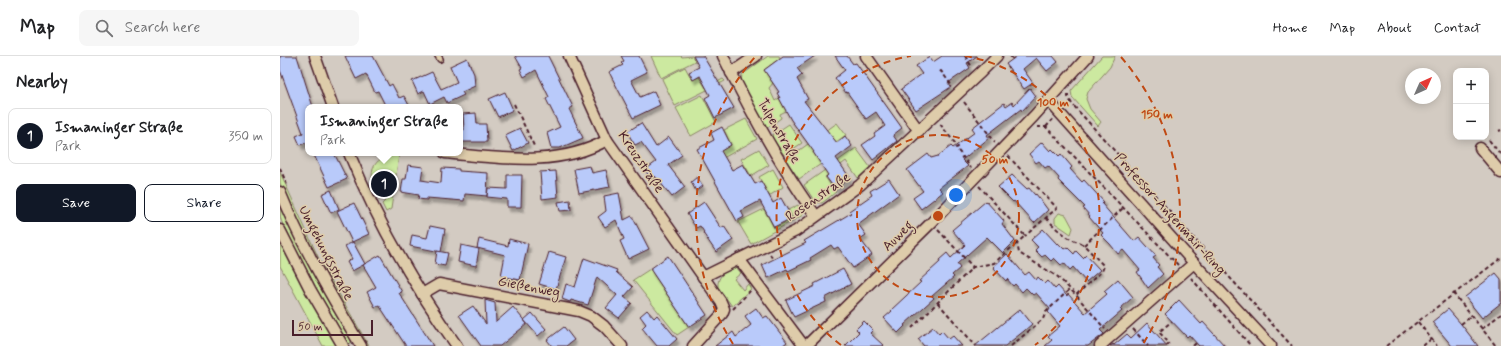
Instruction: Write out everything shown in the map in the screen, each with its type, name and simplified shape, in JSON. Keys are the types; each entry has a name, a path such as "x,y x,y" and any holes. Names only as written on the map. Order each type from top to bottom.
{"street":[{"path":"315,56 332,104"},
{"name":"Kreuzstraße","path":"569,56 607,140 702,277"},
{"name":"Tulpenstraße","path":"723,56 767,140 794,185 816,216"},
{"path":"731,73 756,56"},
{"path":"866,56 919,132"},
{"name":"Rosenstraße","path":"702,277 796,231 860,185 919,132 997,56"},
{"name":"Auweg","path":"805,346 931,223 973,179 998,146 1048,100 1088,56"},
{"name":"Professor-Angermair-Ring","path":"1048,100 1194,263 1271,346"},
{"path":"463,155 514,159 540,158 566,155 593,148 607,140"},
{"path":"1480,148 1501,173"},
{"path":"352,156 378,216 422,294 457,346"},
{"name":"Umgehungsstraße","path":"280,192 300,238 361,346"},
{"name":"Umgehungsstraße","path":"280,230 310,289 343,346"},
{"path":"739,259 757,285 805,346"},
{"path":"1100,346 1194,263"},
{"path":"693,346 722,314 724,309 702,277"},
{"name":"Gießenweg","path":"422,294 439,284 579,312 596,319 622,346"}],"path":[{"path":"964,56 976,72"},
{"path":"1010,56 1013,59"},
{"path":"940,72 941,71 955,91"},
{"path":"1068,89 1068,97 1072,104 1292,346"},
{"path":"912,328 973,267 994,263 1057,208 998,146 963,101"},
{"path":"514,104 540,158"},
{"path":"939,122 958,147 956,148 962,158 971,168"},
{"path":"1046,127 1184,271 1251,346"},
{"path":"1489,140 1501,155"},
{"path":"973,179 1025,236"},
{"path":"1084,244 1123,208"},
{"path":"1046,218 1069,238 1084,244 1104,266 1102,271 1076,295"},
{"path":"931,223 973,267"},
{"path":"1017,243 1019,253 1058,277 1076,295 1107,332"},
{"path":"956,249 957,245"},
{"path":"1386,346 1453,293 1501,258"},
{"path":"1498,260 1501,264"},
{"path":"722,314 728,314 757,285"},
{"path":"1011,346 1043,319 1046,312 1070,290"},
{"path":"1453,293 1496,346"},
{"path":"938,302 976,346"},
{"path":"1482,329 1501,314"},
{"path":"1461,324 1471,316"},
{"path":"1166,346 1169,343 1159,332 1172,321"},
{"path":"1127,322 1148,346"},
{"path":"1418,322 1437,346"},
{"path":"1423,346 1431,339"},
{"path":"1193,346 1196,343"}],"green space":[{"path":"651,56 692,56 695,61 661,78"},
{"path":"768,56 779,56 780,58 764,70 773,83 769,88 775,101 779,98 786,111 780,114 781,118 767,128 741,81 742,75"},
{"path":"1102,56 1115,56 1110,67 1088,92 1086,99 1090,109 1101,122 1098,126 1072,97 1071,91"},
{"path":"685,67 692,80 699,77 706,88 723,79 725,81 675,106 662,79"},
{"path":"702,95 716,122 691,136 676,108"},
{"path":"746,119 757,139 716,162 712,156 731,145 724,130"},
{"path":"837,123 846,135 836,142 833,138 813,152 821,164 799,179 786,160"},
{"path":"789,124 802,143 784,155 771,136"},
{"path":"856,148 870,167 858,178 846,161 825,177 836,192 822,203 815,202 804,185"},
{"path":"759,149 769,165 751,176 741,159"},
{"path":"386,156 399,156 391,209 386,212 382,204 385,201 382,195 379,196 372,178 374,167 381,159"},
{"path":"773,169 783,187 769,196 759,177"},
{"path":"280,172 319,259 369,346 364,346 335,297 286,198 280,183"},
{"path":"280,204 306,259 351,340 351,343 349,344 335,324 285,230 281,220"},
{"path":"798,205 803,215 751,244 738,222 764,209 774,228 792,219 788,210"},
{"path":"1059,213 1066,215 1073,228 1071,234 1055,223 1055,218"},
{"path":"280,238 337,346 323,346 280,266"},
{"path":"733,266 736,267 741,273 734,279 743,290 748,284 751,289 732,306 718,287 718,283 720,277"},
{"path":"650,269 689,327 677,335 633,280"}],"building":[{"path":"280,56 297,56 312,104 305,104 305,143 300,145 296,136 303,133 280,70"},
{"path":"345,56 373,56 389,86 392,84 399,98 404,96 408,104 384,104 378,91 375,92 366,74 356,79"},
{"path":"515,56 548,56 573,107 569,109 583,138 560,148 551,148 547,133 560,127 546,99 549,97 536,70 524,77 520,69 522,68"},
{"path":"621,56 639,56 647,72 631,80 640,97 654,91 660,105 633,118 609,72 623,65 621,63 624,61"},
{"path":"693,56 703,56 734,108 715,118 705,98 710,95 700,76 693,80 689,72 699,67"},
{"path":"783,56 815,56 797,68 802,75 797,79 808,99 804,101 837,143 845,136 852,146 836,158 850,178 835,189 826,177 828,175 814,152 791,120 779,98 777,93 779,92 764,70"},
{"path":"835,56 847,56 853,64 856,63 902,128 893,135 897,141 873,160 862,145 875,136 874,134 885,126 876,112 866,119 835,78 845,70"},
{"path":"942,56 977,56 967,63 970,68 948,83 951,87 916,110 901,89 922,74 916,66 929,57 933,62"},
{"path":"1017,56 1053,56 1058,62 1047,71 1036,58 1023,69 1033,83 1024,89 1006,64"},
{"path":"467,58 474,74 475,86 462,92 464,95 447,103 444,97 430,104 424,91 418,94 412,81 432,72 441,89 457,82 450,66"},
{"path":"1030,88 1036,96 1022,111 1021,109 987,135 989,138 962,160 968,166 939,188 943,192 921,209 913,198 923,191 907,170 928,154 931,158 938,156 951,146 953,148 975,132 972,128 1004,103 1006,106 1012,102 1014,105"},
{"path":"505,92 513,110 498,117 489,99"},
{"path":"476,113 477,124 486,124 487,142 463,142 463,114"},
{"path":"641,123 656,147 669,137 682,155 668,165 685,187 672,197 655,176 651,179 645,170 656,162 641,142 635,145 627,132"},
{"path":"722,127 731,145 721,151 732,170 743,164 755,184 761,181 773,203 781,198 792,218 774,227 760,201 741,211 744,217 737,221 697,149 714,140 711,133"},
{"path":"520,128 528,143 513,151 505,135"},
{"path":"1042,142 1050,151 1052,149 1059,156 1061,154 1072,167 1070,169 1082,182 1084,180 1104,202 1102,204 1134,241 1139,237 1156,256 1153,258 1159,265 1157,267 1163,274 1148,288 1137,272 1140,270 1123,250 1118,254 1101,235 1103,233 1089,217 1090,216 1083,208 1085,207 1058,180 1059,178 1048,166 1045,168 1039,161 1036,163 1029,154"},
{"path":"314,156 336,156 347,179 329,187"},
{"path":"408,165 423,167 421,180 441,183 442,168 488,173 487,196 465,194 464,201 427,198 427,200 418,199 419,195 401,192 403,179 406,179"},
{"path":"590,166 592,173 606,170 610,187 579,193 574,169"},
{"path":"556,171 558,197 542,199 540,172"},
{"path":"507,175 522,175 521,207 507,207 507,199 487,197 488,188 507,189"},
{"path":"1012,175 1027,189 1029,188 1035,195 1036,194 1048,210 1034,223 1014,201 1013,202 998,187"},
{"path":"697,177 703,186 696,191 691,182"},
{"path":"889,179 899,194 858,224 866,235 860,239 872,255 853,268 838,247 834,249 831,245 810,258 811,260 788,271 787,269 768,278 762,265 806,243 804,241 851,213 849,211 872,195 870,191"},
{"path":"331,190 339,209 331,213 322,194"},
{"path":"619,193 624,220 632,216 649,249 628,259 620,241 624,239 616,220 605,227 598,217 606,211 604,196"},
{"path":"570,200 571,210 560,211 558,202"},
{"path":"986,201 1004,221 1002,224 1015,241 1003,253 987,237 957,264 960,268 952,275 954,277 932,296 934,298 904,325 905,326 898,333 884,318 921,282 919,281 940,262 939,260 947,253 951,258 965,245 952,230"},
{"path":"704,202 721,228 724,226 733,240 716,252 700,226 696,228 687,214"},
{"path":"354,203 369,234 352,242 337,211"},
{"path":"430,226 445,229 441,252 410,246 412,235 427,238"},
{"path":"1043,229 1057,244 1058,243 1064,249 1067,247 1074,254 1076,251 1083,258 1086,255 1100,270 1086,282 1073,267 1070,270 1064,263 1061,265 1054,258 1051,261 1045,255 1042,257 1035,250 1038,247 1031,240"},
{"path":"479,239 508,246 509,239 528,244 520,280 501,276 505,255 477,248"},
{"path":"353,242 365,264 352,271 347,262 352,259 345,246"},
{"path":"461,245 479,249 476,266 458,262"},
{"path":"437,251 448,253 445,266 435,264"},
{"path":"549,252 566,257 556,289 539,284"},
{"path":"1007,254 1025,275 1029,272 1036,280 1038,277 1045,284 1048,281 1055,289 1058,286 1067,296 1068,294 1085,313 1107,294 1104,291 1118,279 1133,297 1120,309 1122,311 1100,330 1104,334 1088,346 1045,346 1052,340 1048,336 1060,326 1048,312 1050,309 1036,293 1033,295 1026,288 1022,292 1015,284 1013,286 1007,279 1006,281 993,267"},
{"path":"380,255 402,292 399,293 433,346 406,346 379,305 375,307 367,292 376,287 363,265"},
{"path":"668,256 707,315 689,327 650,269"},
{"path":"584,258 617,270 616,272 633,287 624,297 632,303 619,318 606,308 617,295 597,277 588,305 562,299 566,284 575,287"},
{"path":"843,269 851,284 825,298 826,302 794,317 786,300 815,286 814,284"},
{"path":"1496,273 1501,279 1501,303 1482,318 1465,297"},
{"path":"485,300 495,303 496,322 513,307 527,324 500,346 481,346 459,315 473,306 486,324"},
{"path":"1179,300 1201,324 1203,322 1225,346 1199,346 1189,335 1187,337 1165,314"},
{"path":"756,308 763,318 767,316 787,342 782,346 715,346 733,332 736,337 751,325 745,316"},
{"path":"1020,309 1032,324 1024,331 1005,346 975,346"},
{"path":"1448,309 1478,346 1452,346 1432,322"},
{"path":"647,310 654,318 657,315 677,339 669,346 657,346 642,328 646,324 640,316"},
{"path":"532,313 546,329 538,336 524,320"},
{"path":"864,321 873,330 870,333 884,346 845,346 859,332 856,329"},
{"path":"1147,323 1167,346 1110,346 1113,344 1114,345 1127,334 1131,338"},
{"path":"564,327 574,340 566,346 552,346 547,340"},
{"path":"933,327 939,334 942,331 949,339 953,336 962,346 924,346 918,339"}],"place":[{"name":"Ismaninger Straße","path":"384,184"}]}
